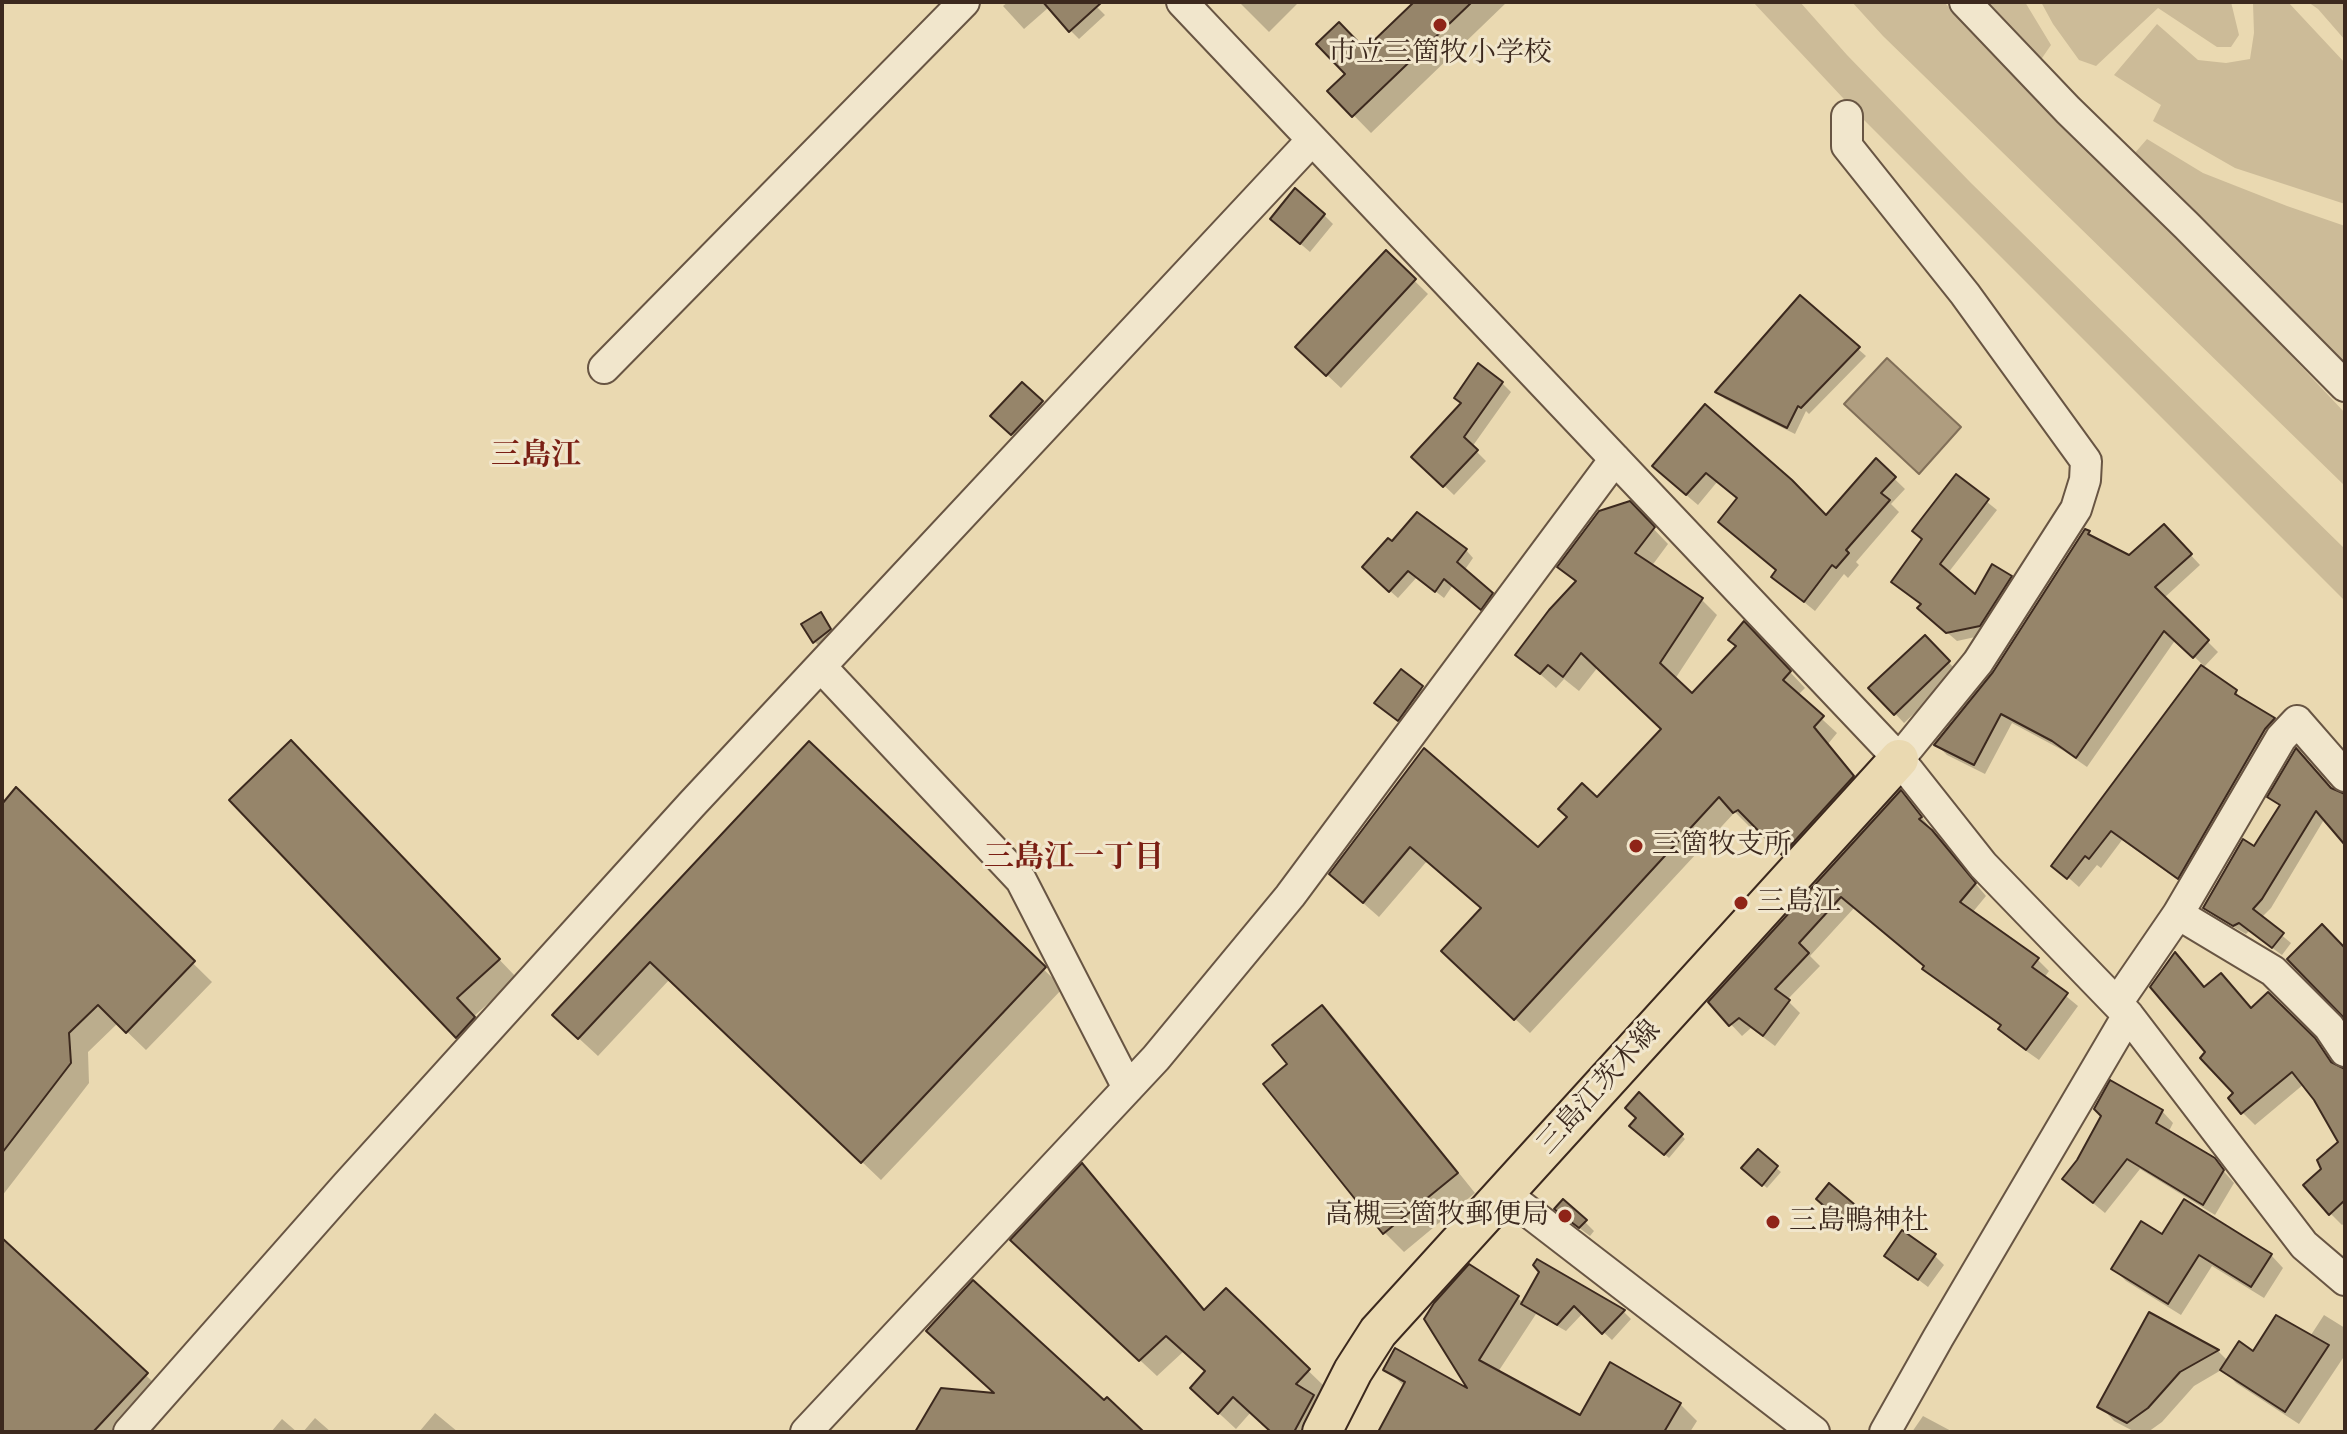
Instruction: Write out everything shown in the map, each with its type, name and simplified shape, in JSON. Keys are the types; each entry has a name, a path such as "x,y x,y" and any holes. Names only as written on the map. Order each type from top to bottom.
{"main road":[{"name":"三島江茨木線","path":"1322,1432 1353,1371 1378,1332 1899,759"}],"street":[{"path":"604,368 964,2"},
{"path":"1182,2 1899,759 1983,865 2122,1009 2304,1245 2345,1280"},
{"path":"1965,2 2068,110 2345,386"},
{"path":"1847,116 1847,146 1965,294 2086,461 2085,480 2076,509 1978,662 1899,759"},
{"path":"129,1432 692,804 1312,140"},
{"path":"806,1432 1156,1058 1290,896 1615,459"},
{"path":"822,668 1021,880 1128,1088"},
{"path":"1885,1432 2122,1009 2281,738 2297,721 2345,776"},
{"path":"2178,914 2273,971 2329,1027 2345,1051"},
{"path":"1504,1193 1814,1432"}],"shaded area":[{"path":"1753,2 1800,2 1971,183 2345,549 2345,601 1858,114"},
{"path":"1852,2 1944,2 2074,136 2187,245 2345,413 2345,486 1883,36"},
{"path":"1986,2 2025,2 2051,45 2040,61"},
{"path":"2041,2 2231,2 2239,35 2231,47 2217,47 2158,8 2096,66 2079,60"},
{"path":"2288,2 2345,63 2345,204 2235,168 2153,121 2161,105 2114,75 2157,24 2198,60 2226,63 2250,59 2254,33 2253,3"},
{"path":"2308,2 2345,2 2345,40 2318,9"},
{"path":"2147,139 2203,173 2345,226 2345,369 2134,154"},
{"path":"1887,358 1961,427 1919,474 1844,404"}],"building":[{"path":"1043,2 1102,2 1069,32"},
{"path":"1414,2 1472,2 1352,117 1327,91 1345,74 1316,44 1339,22 1365,49"},
{"path":"1295,188 1325,214 1300,244 1270,219"},
{"path":"1386,250 1416,279 1326,376 1295,347"},
{"path":"1800,295 1860,347 1801,408 1798,406 1787,428 1715,392"},
{"path":"1478,363 1503,382 1464,437 1478,450 1443,487 1411,457 1461,403 1454,398"},
{"path":"1022,382 1043,401 1011,435 990,416"},
{"path":"1705,404 1792,480 1826,515 1876,458 1896,477 1881,493 1890,500 1846,550 1849,553 1836,568 1832,565 1804,602 1771,577 1776,570 1718,522 1737,498 1706,473 1686,495 1652,466"},
{"path":"1956,474 1989,499 1940,564 1975,594 1992,564 2012,576 1980,626 1946,633 1917,608 1921,604 1891,582 1922,539 1912,531"},
{"path":"1630,501 1655,527 1635,553 1703,598 1660,663 1692,693 1736,646 1728,640 1744,621 1791,671 1783,680 1824,716 1814,727 1854,776 1782,855 1738,810 1733,813 1719,797 1514,1020 1441,951 1481,908 1410,847 1363,903 1329,874 1424,748 1538,847 1567,817 1558,809 1582,783 1597,797 1661,729 1581,653 1563,677 1548,665 1540,674 1515,655 1576,581 1557,567 1599,511"},
{"path":"1417,512 1467,549 1457,562 1493,593 1481,610 1444,579 1435,592 1408,571 1389,592 1362,567 1388,538 1392,541"},
{"path":"2164,524 2192,554 2155,587 2209,640 2193,658 2164,631 2076,758 2052,741 2001,714 1974,765 1934,745 1993,672 2085,529 2090,531 2088,534 2129,555"},
{"path":"821,612 831,629 813,643 801,624"},
{"path":"1925,635 1950,661 1894,715 1868,688"},
{"path":"2201,665 2237,690 2235,694 2275,718 2265,729 2178,879 2111,831 2089,859 2085,856 2067,879 2051,866"},
{"path":"1401,669 1423,686 1398,721 1374,703"},
{"path":"291,740 500,959 457,998 475,1017 456,1038 229,800"},
{"path":"809,741 1046,967 861,1163 650,962 578,1039 552,1015"},
{"path":"2296,748 2331,788 2345,794 2345,845 2316,811 2253,909 2284,933 2272,948 2239,923 2233,926 2203,908 2243,839 2254,846 2280,805 2267,797"},
{"path":"16,787 195,961 126,1033 98,1005 69,1033 71,1063 2,1153 2,804"},
{"path":"1901,790 1922,817 1919,819 1976,883 1960,902 2039,958 2032,967 2068,993 2026,1050 1998,1029 2001,1025 1922,969 1924,966 1841,897 1799,943 1809,953 1775,989 1790,1000 1763,1036 1739,1018 1729,1026 1708,1002"},
{"path":"2322,924 2345,948 2345,1019 2287,959"},
{"path":"2175,952 2204,987 2221,973 2251,1008 2268,992 2315,1038 2331,1062 2345,1069 2345,1200 2329,1215 2303,1185 2321,1169 2317,1160 2338,1142 2314,1100 2292,1072 2241,1114 2228,1098 2233,1093 2200,1058 2205,1052 2150,987"},
{"path":"1322,1005 1458,1173 1383,1234 1263,1084 1287,1064 1272,1045"},
{"path":"2110,1080 2163,1110 2156,1123 2215,1158 2224,1170 2203,1205 2127,1159 2093,1203 2062,1179 2077,1160 2101,1116 2094,1109"},
{"path":"1639,1092 1683,1134 1664,1155 1629,1126 1636,1118 1625,1108"},
{"path":"1758,1149 1778,1166 1762,1186 1741,1168"},
{"path":"1082,1163 1204,1310 1226,1288 1310,1369 1296,1384 1314,1395 1294,1432 1271,1432 1233,1397 1218,1414 1190,1388 1205,1371 1166,1336 1139,1361 1010,1240"},
{"path":"1829,1183 1860,1209 1846,1225 1816,1199"},
{"path":"1563,1199 1587,1220 1579,1228 1554,1209"},
{"path":"2184,1199 2272,1254 2251,1287 2199,1255 2168,1304 2111,1269 2141,1221 2162,1234"},
{"path":"1902,1230 1936,1254 1918,1280 1884,1256"},
{"path":"2,1238 148,1373 93,1432 2,1432"},
{"path":"1537,1259 1625,1310 1602,1334 1574,1306 1557,1325 1521,1304 1539,1272 1533,1265"},
{"path":"1469,1264 1519,1296 1479,1360 1580,1415 1610,1362 1681,1403 1664,1432 1378,1432 1405,1382 1383,1370 1395,1348 1467,1388 1424,1319"},
{"path":"973,1280 1104,1400 1107,1397 1144,1432 915,1432 941,1388 994,1393 926,1331"},
{"path":"2149,1312 2219,1350 2180,1372 2148,1408 2127,1423 2097,1407"},
{"path":"2276,1315 2329,1345 2285,1412 2220,1370 2239,1341 2253,1351"}],"place":[{"name":"市立三箇牧小学校","path":"1440,25"},
{"name":"三箇牧支所","path":"1636,846"},
{"name":"三島江","path":"1741,903"},
{"name":"高槻三箇牧郵便局","path":"1565,1216"},
{"name":"三島鴨神社","path":"1773,1222"}],"district":[{"name":"三島江","path":"536,457"},
{"name":"三島江一丁目","path":"1074,859"}]}
